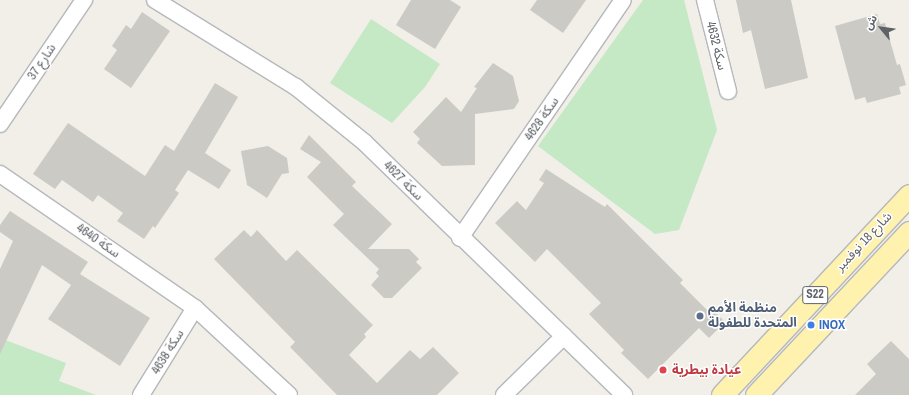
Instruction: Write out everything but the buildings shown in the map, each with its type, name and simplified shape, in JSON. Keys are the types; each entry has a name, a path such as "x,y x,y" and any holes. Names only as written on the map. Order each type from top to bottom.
{"main road":[{"name":"شارع 18 نوفمبر","path":"722,395 909,195"},
{"name":"شارع 18 نوفمبر","path":"756,395 909,232"}],"street":[{"name":"شارع 37","path":"0,124 84,0"},
{"name":"سكة 4627","path":"155,0 296,87 364,142 460,238 624,395"},
{"name":"سكة 4628","path":"460,238 624,0"},
{"name":"سكة 4632","path":"705,0 728,91"},
{"name":"سكة 4640","path":"0,174 195,308 289,395"},
{"path":"887,256 909,250"},
{"name":"سكة 4638","path":"141,395 195,308"},
{"path":"504,395 564,336"}],"green space":[{"path":"643,0 684,0 717,130 679,230 655,234 538,146"},
{"path":"371,19 440,64 425,87 392,123 330,83"},
{"path":"0,338 66,363 59,381 96,395 0,395"}],"place":[{"name":"منظمة الأمم المتحدة للطفولة","path":"700,316"},
{"name":"INOX","path":"811,325"},
{"name":"عيادة بيطرية","path":"663,370"}]}
